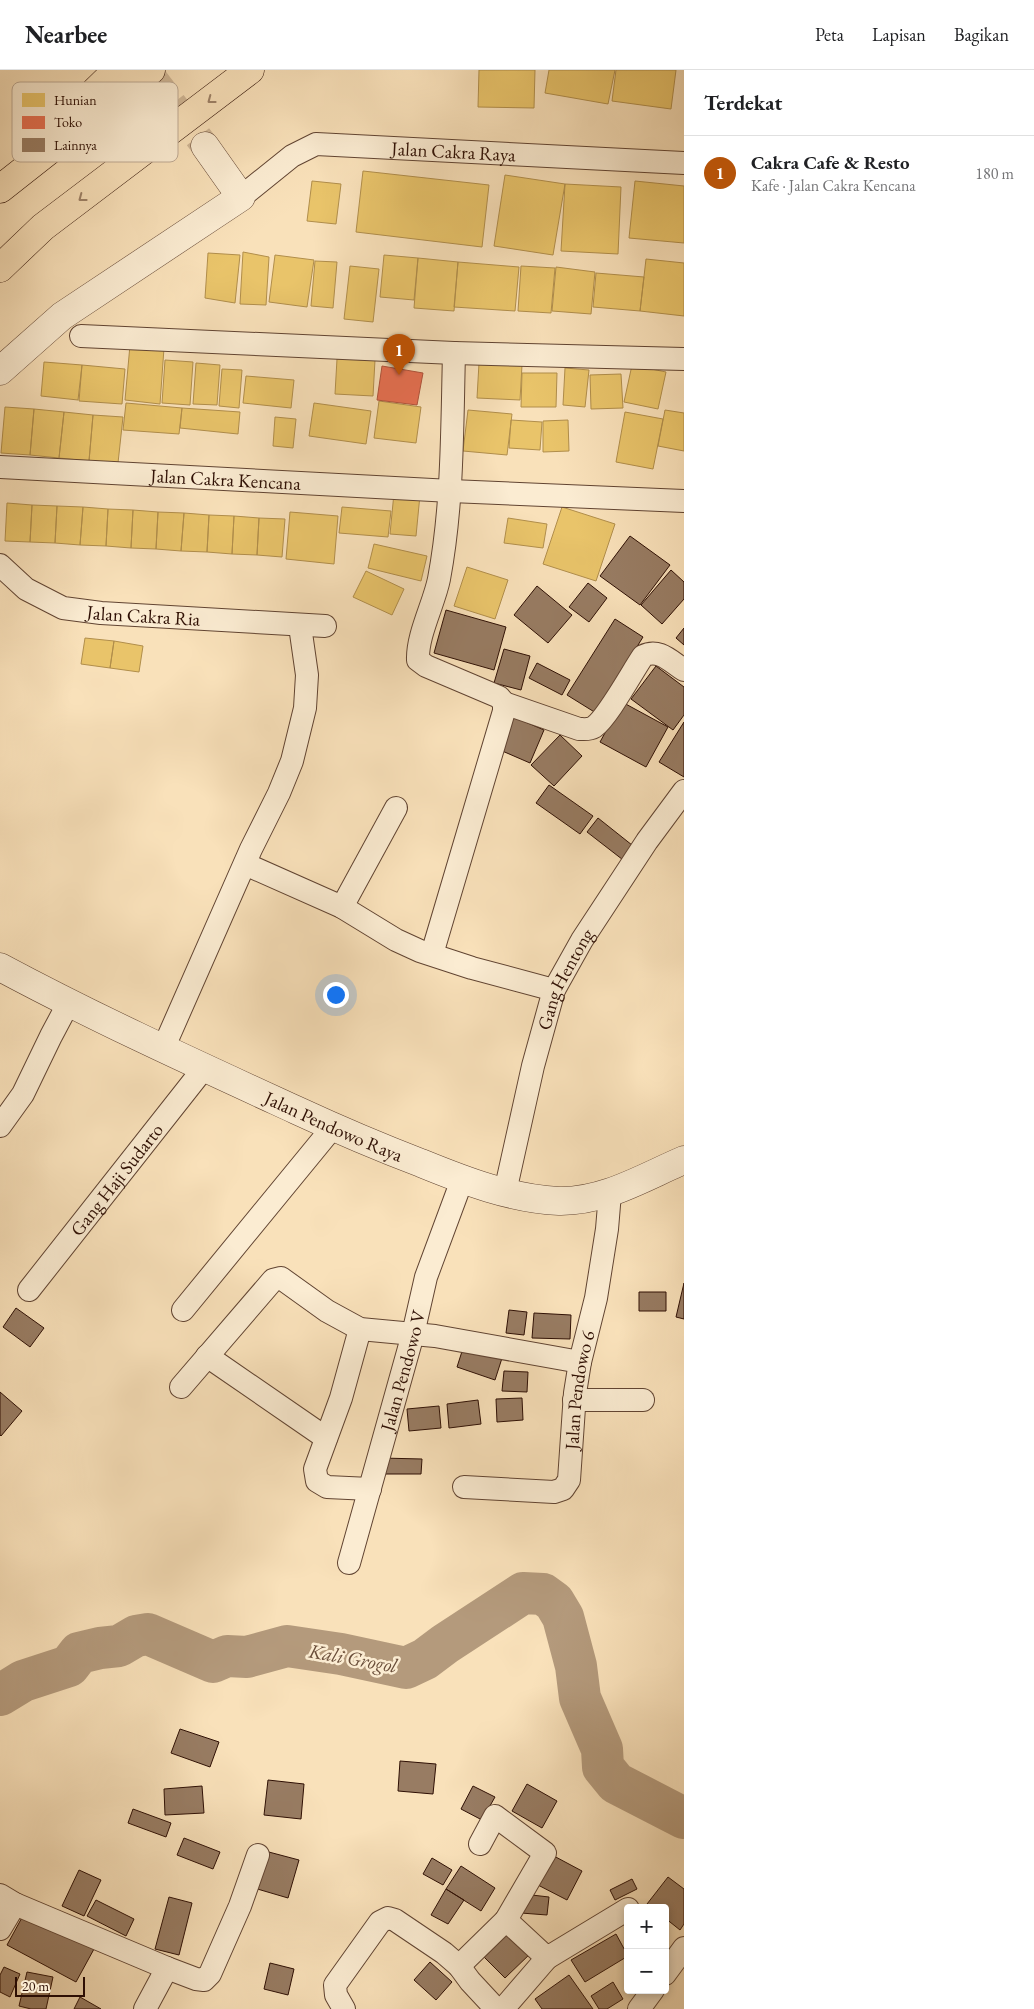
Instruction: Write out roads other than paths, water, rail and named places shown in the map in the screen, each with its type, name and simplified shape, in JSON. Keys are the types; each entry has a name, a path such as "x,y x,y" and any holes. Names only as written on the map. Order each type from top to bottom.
{"highway":[{"path":"105,82 117,70"},
{"path":"137,82 152,70"},
{"path":"178,125 250,70"},
{"path":"0,183 22,162"},
{"path":"0,189 34,162"},
{"path":"0,268 43,227 129,162"}],"street":[{"name":"Jalan Cakra Raya","path":"241,197 292,156 316,144 684,163"},
{"path":"0,371 62,316 241,197 204,146"},
{"path":"81,336 454,353 684,359"},
{"path":"454,353 451,491 439,580 419,647 418,660 426,666 499,697 504,703 579,729 587,730 594,727 607,712 643,656 651,652 660,654 684,670"},
{"name":"Jalan Cakra Kencana","path":"0,467 451,491 684,501"},
{"name":"Jalan Cakra Ria","path":"0,565 26,589 64,608 100,613 325,626"},
{"path":"162,1049 292,761 304,708 307,675 300,626"},
{"path":"432,954 504,711 504,703"},
{"name":"Gang Hentong","path":"506,1192 534,1066 554,990 593,923 646,841 684,791"},
{"path":"342,907 396,808"},
{"path":"244,864 342,907 396,940 472,968 554,990"},
{"name":"Jalan Pendowo Raya","path":"0,967 68,1004 162,1049 333,1127 462,1180 529,1198 560,1201 610,1193 684,1160"},
{"path":"0,1126 23,1094 68,1004"},
{"name":"Gang Haji Sudarto","path":"29,1290 204,1068"},
{"path":"183,1310 333,1127"},
{"name":"Jalan Pendowo V","path":"349,1563 413,1334 426,1278 462,1180"},
{"name":"Jalan Pendowo 6","path":"464,1486 554,1492 563,1489 569,1480 574,1400 580,1362 596,1298 607,1229 610,1193"},
{"path":"181,1387 273,1280 281,1278 327,1311 360,1329 456,1340 580,1362"},
{"path":"360,1329 341,1398 315,1469 317,1481 327,1487 370,1489"},
{"path":"207,1356 326,1438"},
{"path":"574,1400 643,1400"},
{"path":"459,1966 506,1920 545,1856 545,1852 495,1816 480,1844"},
{"path":"0,1929 8,1899 167,1968 204,1980 207,1978 240,1906 258,1855"},
{"path":"502,2009 547,1958 624,1911"},
{"path":"344,2009 334,1990 335,1985 380,1922 388,1918 395,1920 444,1953 459,1966 496,2009"},
{"path":"506,1920 547,1958"},
{"path":"669,1969 684,1948"},
{"path":"145,2009 167,1968"},
{"path":"640,2009 650,1994"}],"waterway":[{"name":"Kali Grogol","path":"0,1695 23,1681 69,1666 79,1653 119,1646 136,1636 148,1634 213,1662 227,1656 247,1657 287,1646 341,1654 406,1668 425,1659 523,1593 543,1594 554,1602 563,1617 576,1666 580,1698 602,1749 603,1767 616,1783 684,1818"}],"tunnel":[{"path":"147,70 156,82"},
{"path":"178,111 205,146"}],"place":[{"name":"Cakra Cafe & Resto","path":"399,375"}]}
